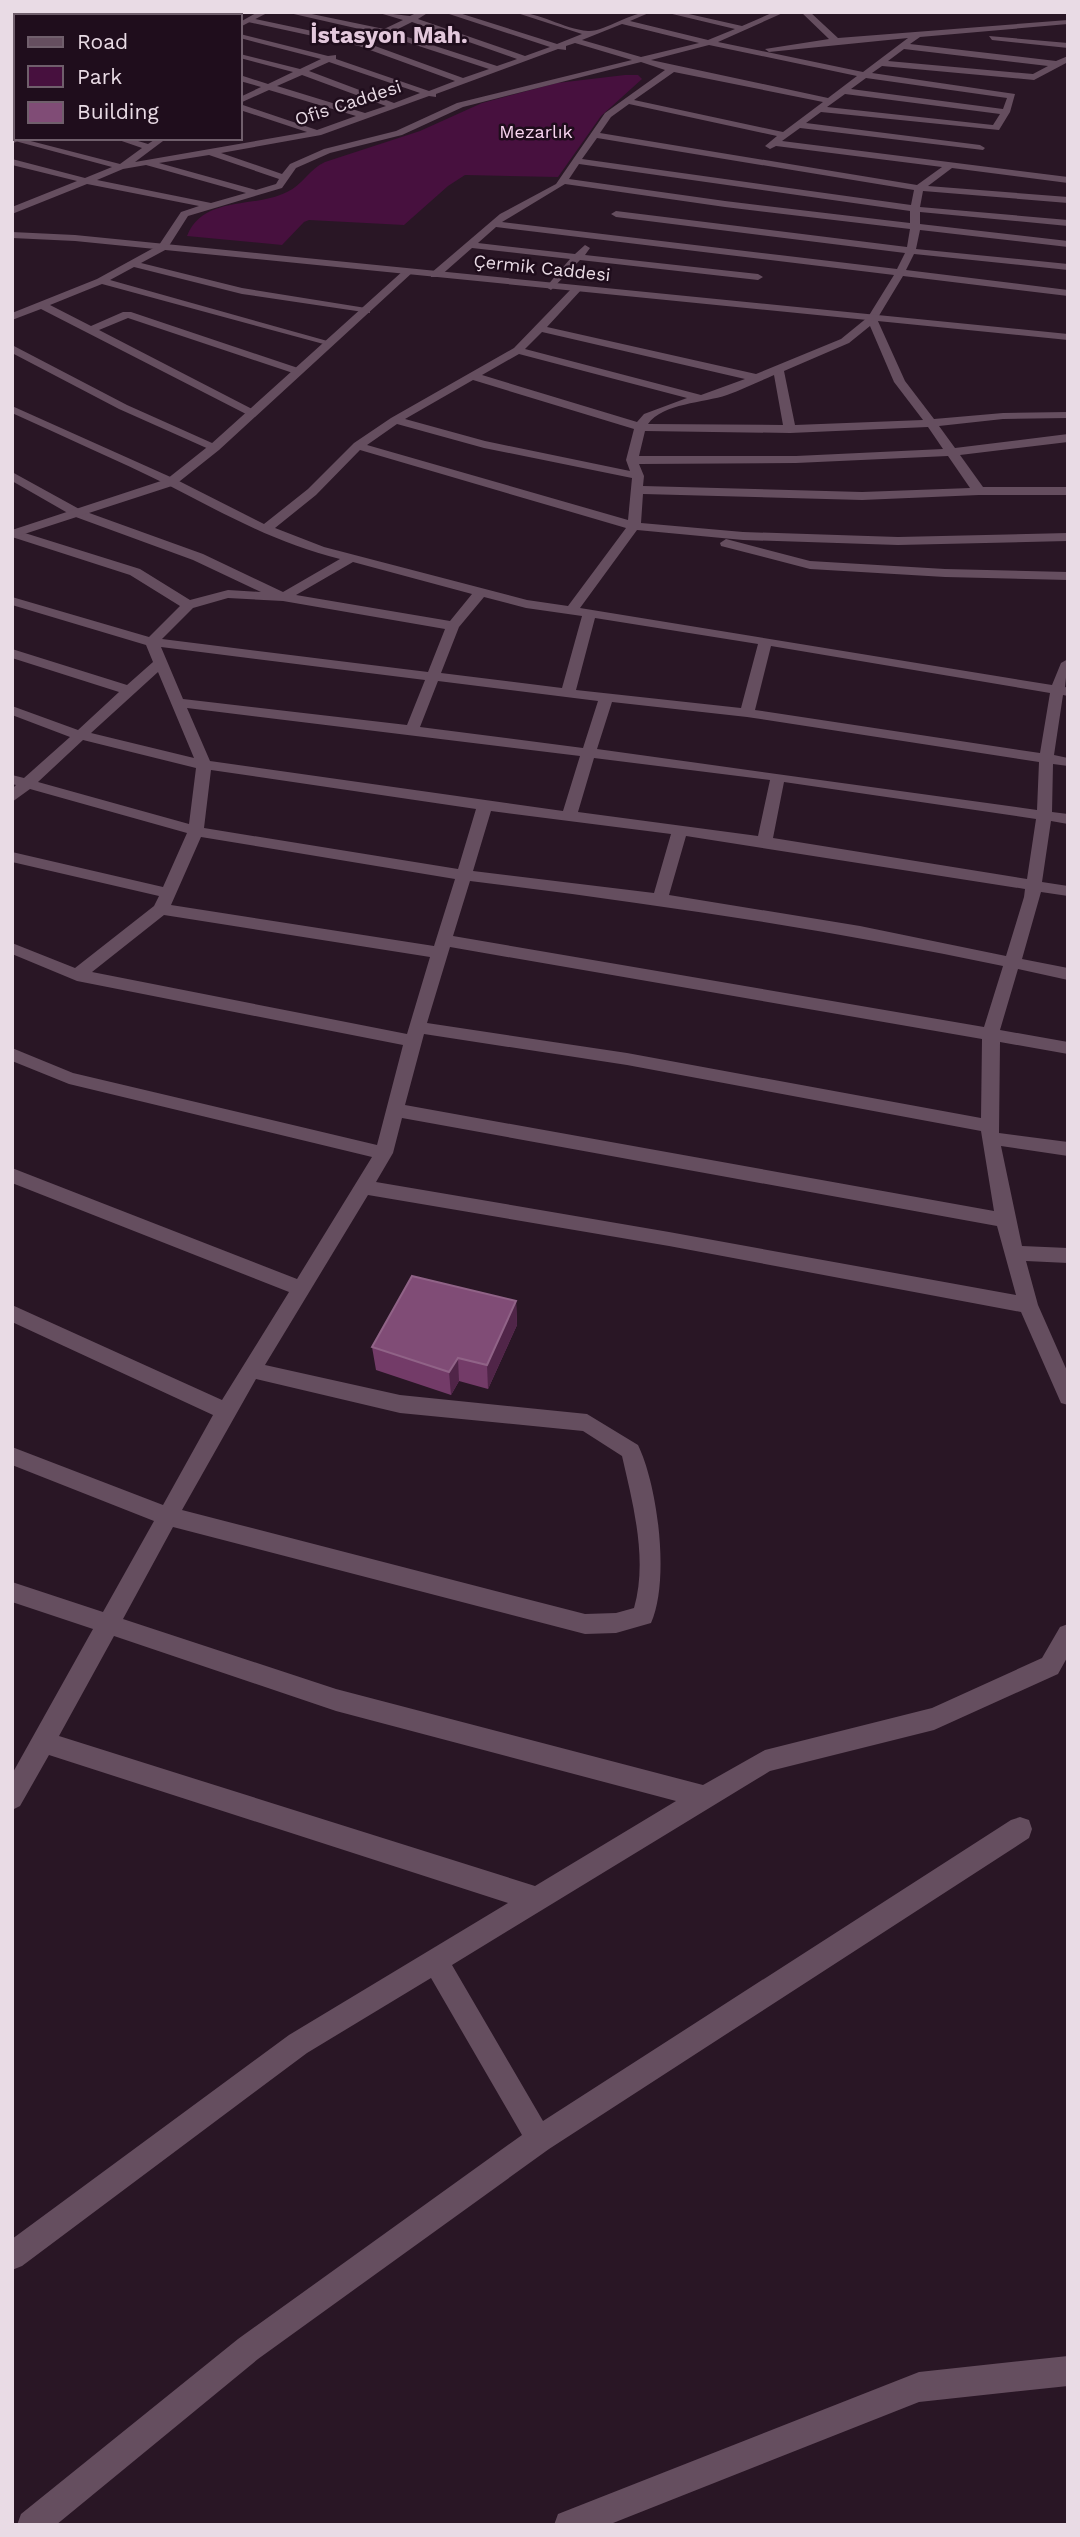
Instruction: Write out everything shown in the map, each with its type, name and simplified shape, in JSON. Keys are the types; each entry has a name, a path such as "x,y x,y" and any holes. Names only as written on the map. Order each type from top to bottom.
{"street":[{"path":"242,24 265,12"},
{"path":"289,12 384,32 498,69"},
{"path":"380,12 411,19 525,59"},
{"path":"350,49 425,12"},
{"path":"447,12 559,46"},
{"path":"518,12 591,34"},
{"name":"Ofis Caddesi","path":"12,211 121,167 318,132 559,46 572,45 591,34 645,12"},
{"path":"668,12 742,28"},
{"path":"751,12 769,16"},
{"path":"12,317 101,281 163,247 184,214 279,186 293,166 327,151 399,133 460,105 709,43 781,12"},
{"path":"805,12 836,41"},
{"path":"251,20 361,44 462,81"},
{"path":"622,22 866,75 1012,96 996,128 820,109"},
{"path":"676,52 750,51 836,41 1068,22"},
{"path":"944,33 1068,46"},
{"path":"745,166 917,35"},
{"path":"242,37 329,59 460,105"},
{"path":"572,45 646,60 672,69 831,101"},
{"path":"903,46 1056,64"},
{"path":"242,99 340,54"},
{"path":"242,57 303,72 405,110"},
{"path":"596,58 620,66"},
{"path":"882,62 1034,77 1068,58"},
{"path":"435,275 503,216 559,186 608,115 672,69"},
{"path":"479,75 491,80"},
{"path":"242,79 365,116"},
{"path":"503,85 514,90"},
{"path":"843,92 1006,112"},
{"path":"626,101 785,135"},
{"path":"242,108 318,132"},
{"path":"417,115 429,119"},
{"path":"799,124 980,148"},
{"path":"251,133 274,140"},
{"path":"596,135 745,166 919,188 1068,200"},
{"path":"26,140 121,167 159,140"},
{"path":"124,140 147,147"},
{"path":"774,143 1068,180"},
{"path":"207,151 284,178"},
{"path":"578,161 727,179 915,209 1068,223"},
{"path":"12,162 86,181 211,206"},
{"path":"144,162 256,193"},
{"path":"571,611 634,526 637,483 632,460 640,427 648,416 668,407 721,393 845,341 872,319 911,251 919,188 949,166"},
{"path":"551,287 617,213 662,173"},
{"path":"563,181 617,213 900,273 1068,293"},
{"path":"617,213 911,251 1068,267"},
{"path":"494,224 617,213 915,228 1068,244"},
{"name":"Çermik Caddesi","path":"12,235 163,247 1068,337"},
{"path":"470,245 758,277"},
{"path":"133,264 242,291 366,310"},
{"path":"13,534 171,482 215,447 250,412 408,272"},
{"path":"101,281 327,344"},
{"path":"266,529 312,492 358,446 395,420 518,350 577,289"},
{"path":"41,305 250,412"},
{"path":"91,330 127,314 297,371"},
{"path":"872,319 900,382 932,422 979,491"},
{"path":"539,328 757,378"},
{"path":"12,348 123,407 215,447"},
{"path":"518,350 700,399"},
{"path":"778,369 790,429"},
{"path":"472,376 640,427 790,429 1003,416 1068,415"},
{"path":"12,409 266,529 319,550 526,604 1062,692"},
{"path":"395,420 637,483 862,496 979,491 1068,491"},
{"path":"632,460 767,461 951,452 1068,438"},
{"path":"358,446 634,526 743,536 898,541 1068,537"},
{"path":"12,476 77,513 198,557 283,597"},
{"path":"670,529 810,565 945,573 1068,576"},
{"path":"13,534 135,572 188,605"},
{"path":"283,597 351,558"},
{"path":"412,730 453,626 481,592"},
{"path":"152,642 188,605 228,594 283,597 453,626"},
{"path":"12,601 152,642 747,713 1068,762"},
{"path":"568,693 589,614"},
{"path":"77,975 165,901 196,831 204,765 152,642"},
{"path":"747,713 765,642"},
{"path":"12,653 127,690"},
{"path":"12,797 19,781 79,735 160,663"},
{"path":"1068,663 1046,759 1044,815 1034,885 991,1033 990,1132 1005,1220 1028,1305 1068,1397"},
{"path":"569,816 606,697"},
{"path":"178,703 590,752 1068,819"},
{"path":"12,710 79,735 204,765 485,806 765,842 1068,891"},
{"path":"765,842 778,777"},
{"path":"19,781 196,831 464,875 660,899 860,931 1068,974"},
{"path":"12,1798 226,1411 384,1153 415,1034 485,806"},
{"path":"660,899 680,831"},
{"path":"12,857 165,901 991,1033 1068,1048"},
{"path":"12,948 77,975 415,1034 627,1059 1068,1149"},
{"path":"12,1054 69,1078 384,1153"},
{"path":"395,1110 1005,1220"},
{"path":"12,1175 299,1288"},
{"path":"363,1187 669,1238 1028,1305"},
{"path":"1014,1253 1068,1256"},
{"path":"12,1313 226,1411"},
{"path":"12,1456 167,1516 585,1624 616,1623 643,1616 650,1600 647,1518 631,1451 587,1423 400,1404 251,1370"},
{"path":"12,1592 336,1700 704,1797"},
{"path":"12,2256 298,2044 765,1760 934,1719 1050,1666 1068,1634"},
{"path":"43,1742 536,1899"},
{"path":"32,2525 248,2349 538,2139 1020,1829"},
{"path":"435,1961 538,2139"},
{"path":"569,2525 919,2387 1068,2371"}],"green space":[{"name":"Mezarlık","path":"638,75 642,79 601,116 558,177 465,175 448,186 404,225 309,220 282,245 187,236 205,214 287,192 325,162 420,131 482,103 557,83"}],"building":[{"path":"412,1276 516,1301 487,1365 458,1358 449,1372 372,1347"}],"district":[{"name":"İstasyon Mah.","path":"389,35"}]}
